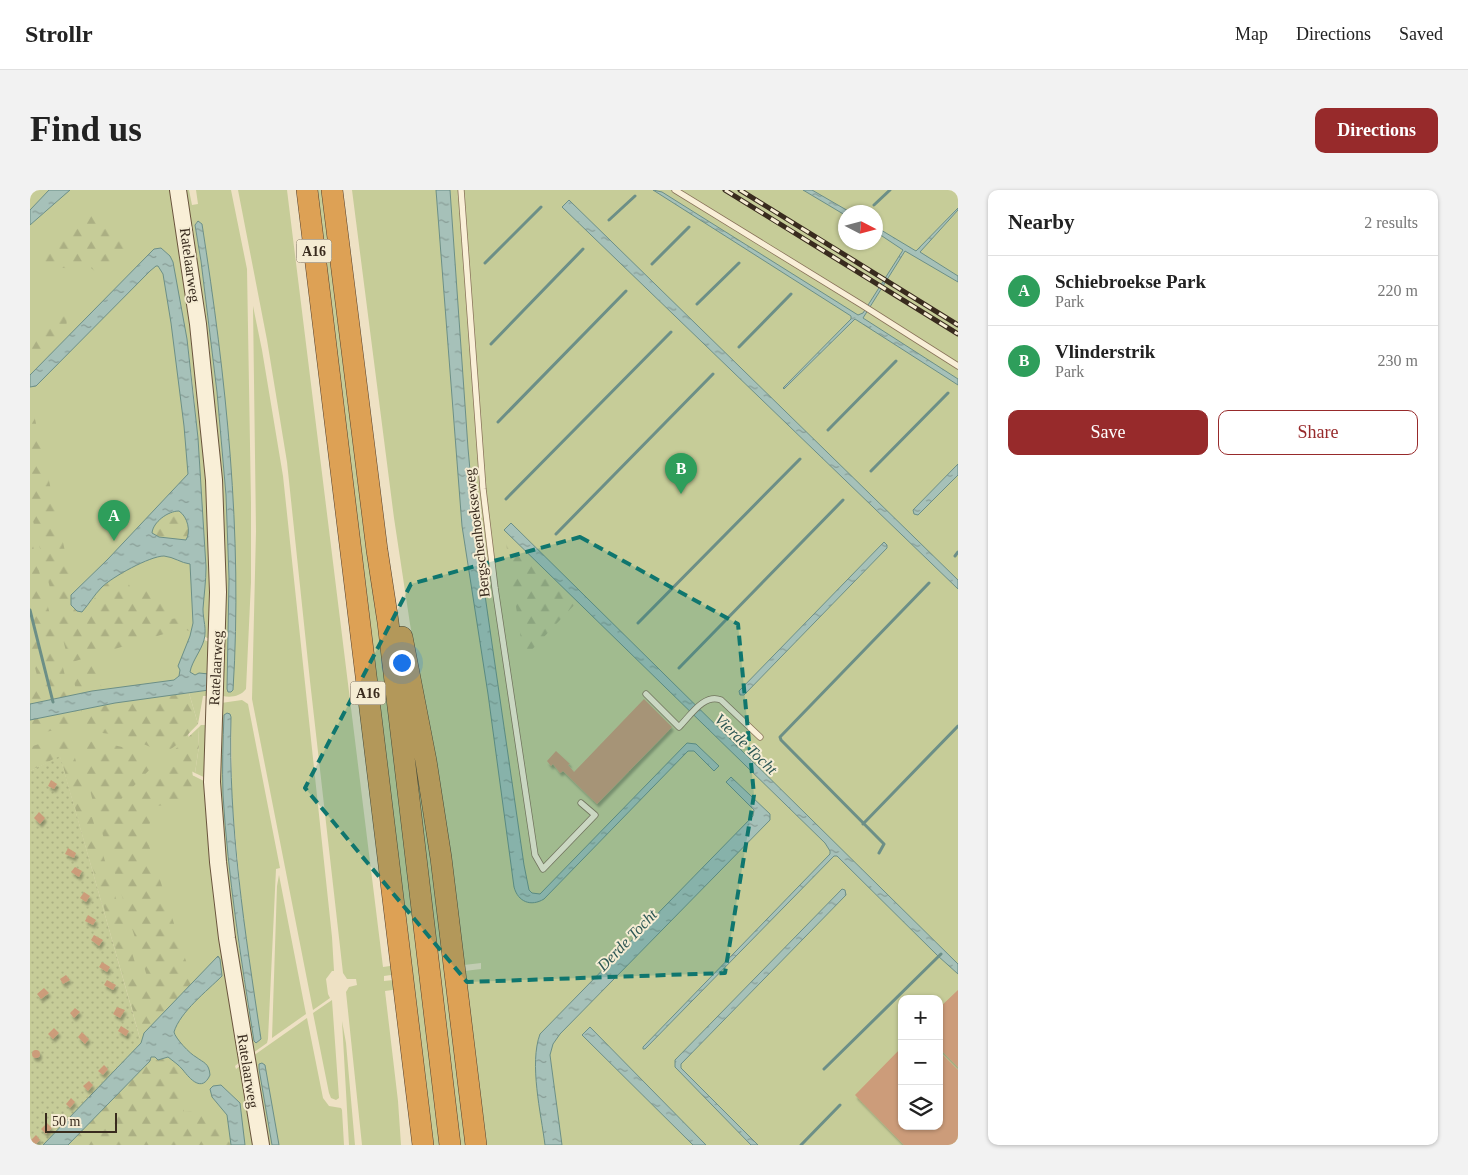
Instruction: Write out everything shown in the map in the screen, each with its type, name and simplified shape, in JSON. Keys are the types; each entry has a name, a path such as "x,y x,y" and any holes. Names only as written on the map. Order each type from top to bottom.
{"highway":[{"name":"A16","path":"307,190 423,1145"},
{"name":"A16","path":"332,190 389,632 450,1145"},
{"name":"A16","path":"377,550 400,628 426,761 441,858 476,1145"},
{"name":"A16","path":"411,1145 415,1073"}],"street":[{"name":"Ratelaarweg","path":"178,190 198,324 214,480 218,592 212,782 218,862 230,957 261,1145"}],"lane":[{"name":"Bergschenhoekseweg","path":"460,190 482,479 495,588 535,855 543,868 595,815 581,802"},
{"path":"676,190 958,366"},
{"path":"646,694 679,727 702,704 712,698 721,700 760,737"}],"highlighted area":[{"path":"580,537 738,624 754,795 725,973 467,982 305,788 411,584"}],"green space":[{"path":"30,190 174,190 213,532 210,639 205,637 203,612 206,567 194,396 187,339 188,399 204,640 213,643 210,696 203,696 198,724 189,693 208,690 183,686 193,778 194,776 208,783 240,1062 235,1066 236,1069 241,1065 257,1145 35,1145 140,1038 60,757 30,771"},
{"path":"182,190 189,190 192,205 198,204 196,190 231,190 247,269 251,582 246,689 239,695 232,697 223,696","holes":["197,222 202,224 219,347 233,498 236,632 227,689 229,578 226,495 217,392 195,225"]},
{"path":"238,190 287,190 383,967 411,963 316,190 324,190 410,716 435,761 410,624 394,518 352,190 958,190 958,1145 433,1145 414,987 385,991 398,1101 401,1145 362,1145 346,992 349,987 357,985 356,979 347,979 343,973 287,462 267,340","holes":["481,963 481,969 448,973 447,967","412,972 413,978 384,981 384,976"]},
{"path":"95,214 106,219 122,232 96,254 82,269 45,267 38,256 42,248 80,217"},
{"path":"123,236 129,243 130,249 105,277 102,277 91,268"},
{"path":"60,305 67,313 66,338 42,362 30,350"},
{"path":"253,306 283,476 332,937 334,971 326,979 330,998 313,1010 252,699 256,531"},
{"path":"30,397 74,591 71,595 77,611 82,612 103,586 124,572 130,587 153,593 162,598 171,619 192,616 191,632 184,629 177,630 69,663 30,509"},
{"path":"179,511 185,516 188,527 188,539 159,537 152,533 158,521 170,513"},
{"path":"504,530 578,601 524,658"},
{"path":"30,534 70,696 30,704 30,690 40,687 30,648"},
{"path":"96,661 102,690 77,694 71,669"},
{"path":"189,693 198,724 181,741 166,751 158,751 124,737 84,732 82,730 81,709"},
{"path":"242,700 248,704 280,868 276,869 268,1039 267,1043 250,1055 219,811 221,703","holes":["230,714 232,800 243,918 251,975 249,1012 233,901 226,827 223,752 224,715"]},
{"path":"76,710 79,723 74,731 50,731 30,737 30,720"},
{"path":"201,725 208,725 208,779 195,773 199,746 198,728"},
{"path":"198,728 199,746 195,773 166,758"},
{"path":"54,739 70,739 88,807 85,812 77,814 60,756 30,771 30,747"},
{"path":"77,740 134,750 153,757 155,764 102,819 97,817"},
{"path":"60,756 141,1042 43,1145 30,1145 30,771"},
{"path":"161,765 170,765 194,776 193,803 155,806 146,836 193,983 144,1033 141,1042 79,819 84,820 87,817 92,817 143,990 151,989 101,829"},
{"path":"279,875 306,1014 272,1038 277,886"},
{"path":"332,1000 339,1098 336,1100 331,1098 329,1093 313,1013"},
{"path":"307,1018 323,1098 329,1106 341,1108 342,1110 344,1145 266,1145 250,1058"},
{"path":"342,1021 346,1043 355,1145 349,1145"},
{"path":"151,1057 158,1060 168,1057 183,1069 180,1085 184,1112 191,1111 204,1115 230,1138 231,1145 68,1145 150,1061"}],"water":[{"path":"49,190 70,190 30,225 30,210"},
{"path":"436,190 450,190 475,526 529,890 532,893 540,894 687,743 696,744 719,766 714,771 694,751 688,751 544,899 534,903 526,902 522,899 514,887 488,694 462,526"},
{"path":"653,190 662,192 858,315 863,313 903,250 883,237 883,231 916,251 958,208 920,252 958,276 958,282 905,251 863,318 958,379 958,385 855,319 784,389 851,319 851,316"},
{"path":"803,190 812,190 838,205 838,211"},
{"path":"569,200 958,580 958,589 562,207"},
{"path":"198,221 202,224 211,282 230,456 236,573 236,632 233,690 231,692 228,692 227,689 229,578 226,495 217,392 195,225"},
{"path":"161,248 170,256 173,262 187,339 198,438 206,567 203,609 205,636 190,672 195,675 199,673 209,674 209,690 115,703 30,720 30,704 92,691 174,680 179,676 180,670 178,666 190,636 193,623 190,564 168,557 150,559 114,578 99,590 82,612 77,611 71,605 71,595 108,559 188,474 171,323 163,274 158,266 150,271 36,386 30,387 30,375 154,249","holes":["175,511 179,511 188,525 188,537 186,540 159,537 152,533 158,521 166,515"]},
{"path":"958,464 958,475 918,515 914,514 913,510"},
{"path":"511,523 958,964 958,974 837,856 834,856 643,1049 830,854 830,851 825,843 504,530"},
{"path":"884,542 887,548 744,695 740,695 739,691"},
{"path":"227,713 231,717 232,798 239,878 261,1039 256,1043 254,1041 240,949 225,826 223,755 224,715"},
{"path":"731,777 770,814 770,820 560,1034 553,1044 550,1055 562,1145 545,1145 536,1074 537,1046 540,1034 753,816 754,810 726,782"},
{"path":"842,889 845,890 846,895 681,1064 681,1068 758,1145 751,1145 675,1067 675,1060"},
{"path":"218,956 222,976 188,1009 177,1024 174,1032 187,1049 207,1066 210,1075 207,1080 200,1084 196,1083 180,1066 168,1057 158,1060 155,1057 151,1057 150,1061 68,1145 43,1145 141,1043 144,1033"},
{"path":"590,1027 706,1145 693,1145 582,1035"},
{"path":"259,1064 265,1065 279,1145 272,1145 259,1069"},
{"path":"221,1085 240,1103 245,1145 231,1145 227,1115 212,1097 210,1089 213,1086"}],"building":[{"path":"644,699 672,727 597,804 563,771 560,773 553,764 551,766 547,761 556,751 570,764 568,765 574,772"},
{"path":"51,780 57,784 54,789 48,786"},
{"path":"39,812 45,818 40,824 34,818"},
{"path":"68,848 76,853 74,858 65,854"},
{"path":"75,867 82,871 79,877 71,872"},
{"path":"84,892 90,896 86,902 80,898"},
{"path":"88,915 96,920 93,925 85,921"},
{"path":"94,935 103,940 99,946 91,940"},
{"path":"102,962 110,967 107,972 99,967"},
{"path":"66,975 70,980 63,984 60,979"},
{"path":"107,980 116,985 113,990 104,985"},
{"path":"44,988 49,993 41,999 37,994"},
{"path":"958,990 958,1067 943,1052 943,1004"},
{"path":"117,1007 125,1010 120,1018 113,1014"},
{"path":"75,1008 80,1012 74,1018 70,1013"},
{"path":"121,1026 129,1031 126,1036 118,1031"},
{"path":"54,1028 59,1033 53,1039 48,1034"},
{"path":"82,1032 89,1039 85,1044 78,1037"},
{"path":"36,1050 40,1054 36,1058 32,1054"},
{"path":"898,1051 898,1130 943,1130 943,1055 958,1070 958,1145 904,1145 855,1095"},
{"path":"104,1065 108,1069 103,1075 98,1071"},
{"path":"89,1081 93,1085 88,1091 83,1086"},
{"path":"71,1098 75,1102 70,1108 66,1104"},
{"path":"47,1123 52,1128 46,1134 41,1129"},
{"path":"36,1135 40,1140 33,1145 30,1141"}],"waterway":[{"path":"874,205 890,190"},
{"path":"609,220 635,196"},
{"path":"485,263 541,207"},
{"path":"652,264 689,227"},
{"path":"491,344 583,249"},
{"path":"697,304 739,263"},
{"path":"498,422 626,291"},
{"path":"739,347 791,294"},
{"path":"506,499 671,332"},
{"path":"828,430 896,361"},
{"path":"556,534 713,374"},
{"path":"871,471 948,393"},
{"path":"638,623 800,459"},
{"path":"679,668 843,500"},
{"path":"955,556 958,552"},
{"path":"879,853 884,844 780,737 929,583"},
{"path":"30,610 53,702"},
{"path":"863,824 958,726"},
{"path":"824,1069 941,954"},
{"path":"801,1145 840,1105"}],"railway":[{"path":"725,190 958,334"},
{"path":"740,190 958,325"}],"place":[{"name":"Vlinderstrik","path":"681,494"},
{"name":"Schiebroekse Park","path":"114,541"}],"water label":[{"name":"Vierde Tocht","path":"746,744"},
{"name":"Derde Tocht","path":"627,940"}]}
